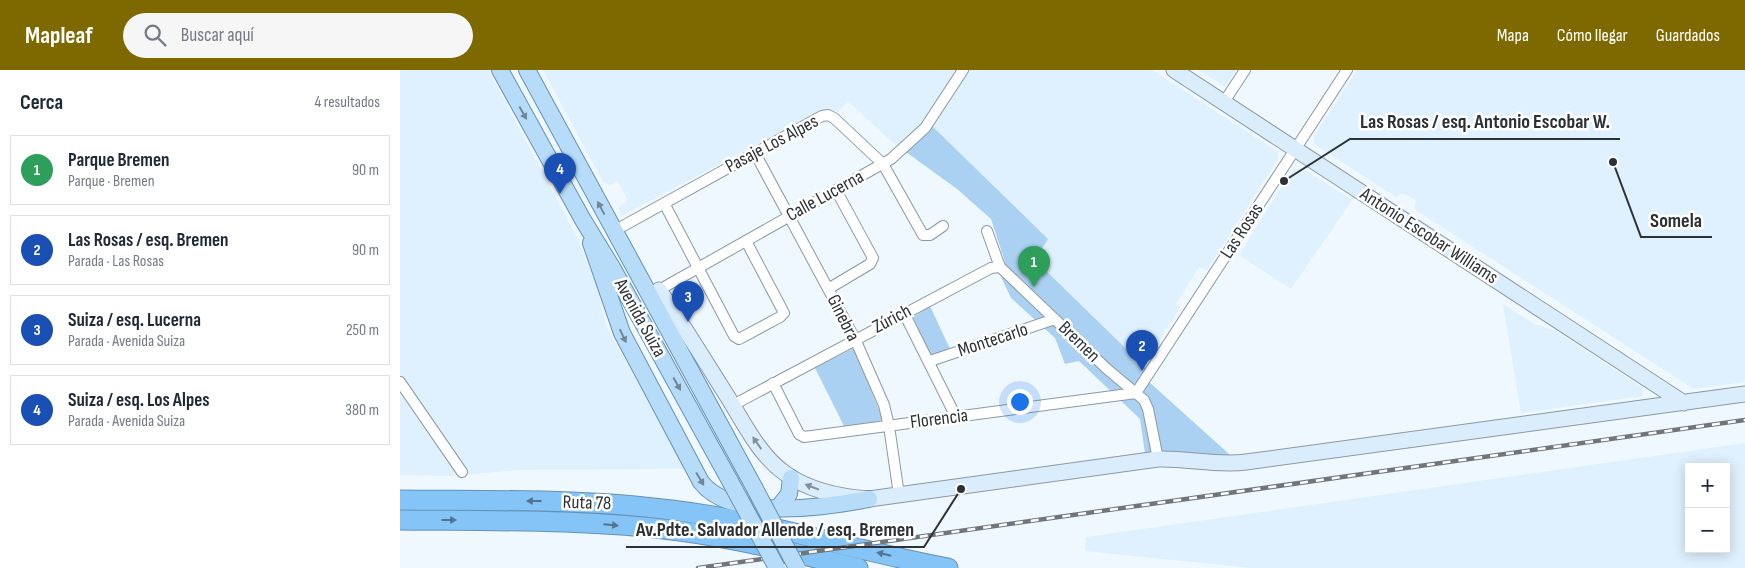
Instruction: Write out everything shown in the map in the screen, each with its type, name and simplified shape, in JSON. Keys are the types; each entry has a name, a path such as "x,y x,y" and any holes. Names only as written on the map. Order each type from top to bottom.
{"highway":[{"name":"Ruta 78","path":"400,500 593,502 660,508 749,522 948,568"},
{"name":"Ruta 78","path":"400,520 560,521 655,529 730,539 858,568"}],"main road":[{"name":"Avenida Suiza","path":"500,70 583,220 614,269 776,568"},
{"name":"Avenida Suiza","path":"527,70 797,568"},
{"name":"Antonio Escobar Williams","path":"1174,70 1684,403"},
{"path":"583,220 622,332 701,482 710,491 720,497 777,509 798,510 869,499"},
{"path":"632,266 659,290"},
{"name":"Avenida Suiza","path":"659,290 766,456 791,478 824,492 869,499 1158,459 1179,459 1216,464 1241,463 1745,394"},
{"path":"777,509 787,498 791,478"}],"street":[{"name":"Calle Lucerna","path":"659,290 898,154 925,128 964,70"},
{"path":"1224,102 1245,70"},
{"name":"Las Rosas","path":"1136,393 1347,70"},
{"name":"Pasaje Los Alpes","path":"614,231 822,116 828,115 834,118 883,164 923,234 930,235 943,226"},
{"name":"Ginebra","path":"755,153 855,339 884,405 890,426 899,495"},
{"path":"828,289 870,264 874,258 836,190"},
{"path":"664,203 735,338 740,339 784,313 746,241"},
{"name":"Bremen","path":"987,231 1000,267 1116,378 1136,393 1148,409 1158,459"},
{"name":"Zúrich","path":"733,405 904,312 991,268 1000,267"},
{"path":"904,312 930,361 956,417"},
{"name":"Montecarlo","path":"930,361 1055,320"},
{"path":"400,382 462,472"},
{"name":"Florencia","path":"773,383 802,437 1136,393"}],"shaded area":[{"path":"400,70 488,70 578,239 598,290 606,326 685,469 520,470 451,476 400,475"},
{"path":"543,70 1152,70 1278,152 1278,159 1207,270 1199,267 1176,304 1180,307 1144,366 1035,260 1048,239 932,127 906,152 893,143 848,101 838,112 827,108 820,111 621,216 619,207 628,201 618,181 610,185 603,182"},
{"path":"1199,70 1236,70 1225,87"},
{"path":"1357,70 1745,70 1745,382 1694,389 1414,209 1416,200 1403,193 1396,197 1314,144 1314,136"},
{"path":"932,126 1048,239 1035,260 1152,374 1148,381 1229,454 1228,456 1145,453 1140,419 1079,361 1065,364 1055,338 1011,298 1001,277 1005,262 991,219 957,189 906,152"},
{"path":"1302,168 1352,200 1291,289 1239,255 1292,170"},
{"path":"1503,304 1536,325 1554,330 1643,388 1642,396 1521,413"},
{"path":"930,306 951,351 932,358 913,317"},
{"path":"854,348 883,420 845,428 815,368"},
{"path":"1745,443 1745,568 1251,568 1085,551 1086,537"}],"railway":[{"path":"698,568 1745,420"}],"place":[{"name":"Somela","path":"1613,162"},
{"name":"Las Rosas / esq. Antonio Escobar W.","path":"1284,181"},
{"name":"Suiza / esq. Los Alpes","path":"560,194"},
{"name":"Parque Bremen","path":"1034,287"},
{"name":"Suiza / esq. Lucerna","path":"688,322"},
{"name":"Las Rosas / esq. Bremen","path":"1142,371"},
{"name":"Av.Pdte. Salvador Allende / esq. Bremen","path":"961,489"}]}
